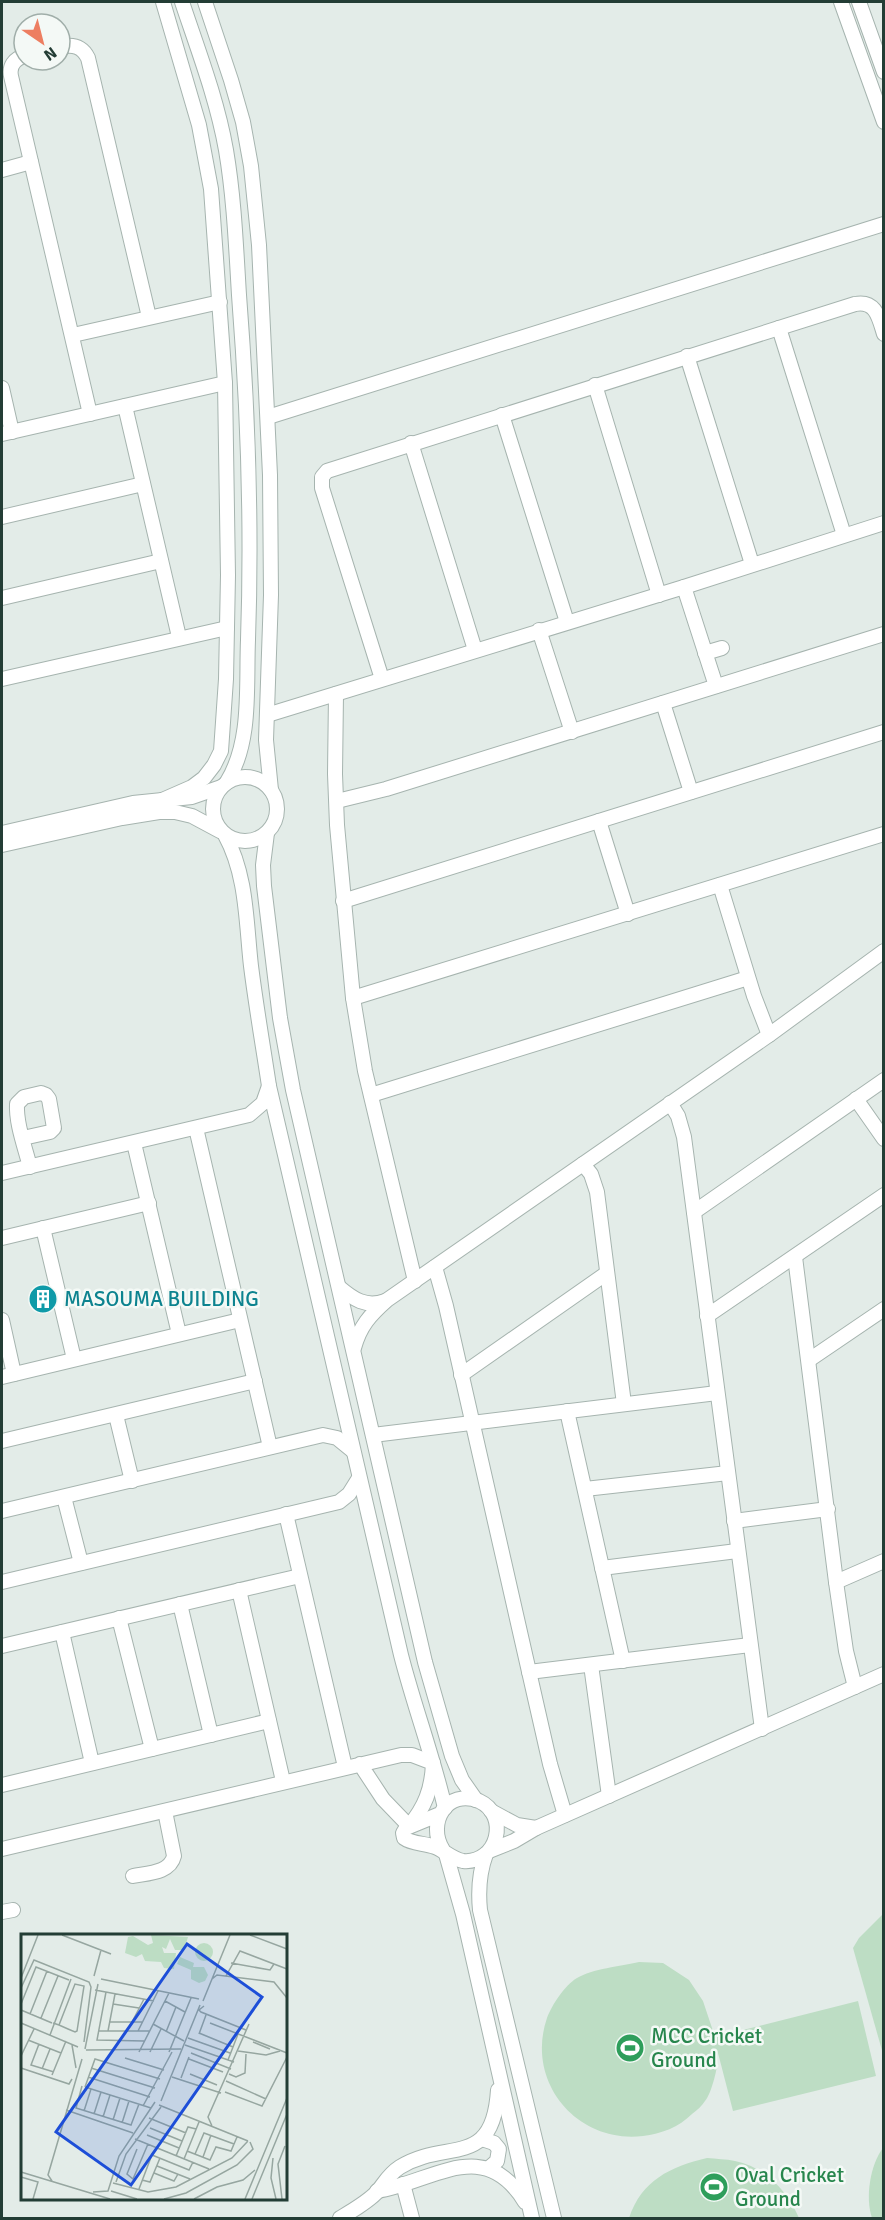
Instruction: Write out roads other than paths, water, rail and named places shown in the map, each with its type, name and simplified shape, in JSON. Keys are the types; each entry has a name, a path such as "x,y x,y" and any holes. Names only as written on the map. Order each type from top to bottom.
{"street":[{"path":"160,801 198,783 214,765 222,743 228,575 225,383 216,246 204,143 163,2"},
{"path":"182,2 220,122 228,168 234,217 244,355 248,452 249,548 244,732 240,753 224,785 216,794 212,809 213,817 235,855 241,877 255,998 269,1086 401,1655 433,1763 442,1811 437,1821 436,1836 444,1852 463,1914 532,2216"},
{"path":"205,2 238,101 251,166 259,245 268,417 271,585 266,759 270,790 277,807 276,817 267,833 263,865 284,1042 418,1634 440,1717 457,1768 476,1800 517,1825 536,1828"},
{"path":"841,2 884,122"},
{"path":"859,2 884,72"},
{"path":"72,46 78,47 88,58 149,317"},
{"path":"12,68 10,72 90,414"},
{"path":"2,170 31,162"},
{"path":"216,246 234,217"},
{"path":"268,417 884,224"},
{"path":"73,335 220,302"},
{"path":"382,679 321,482 324,474 331,468 779,327 863,303 875,310 884,334"},
{"path":"779,327 844,535"},
{"path":"687,356 752,564"},
{"path":"2,388 7,433 225,383"},
{"path":"595,385 659,595"},
{"path":"125,406 178,638"},
{"path":"502,415 567,622"},
{"path":"226,427 248,452"},
{"path":"411,443 475,650"},
{"path":"2,517 143,484"},
{"path":"267,715 659,595 884,523"},
{"path":"228,575 249,548"},
{"path":"2,598 161,561"},
{"path":"684,587 716,686"},
{"path":"2,679 227,628"},
{"path":"539,630 572,732"},
{"path":"337,801 386,789 884,634"},
{"path":"705,652 722,648"},
{"path":"226,679 245,702"},
{"path":"336,694 335,774 343,901 353,998 360,1047 415,1281"},
{"path":"663,703 691,792"},
{"path":"343,901 884,732"},
{"path":"2,833 120,806 192,797 245,777 263,783 270,790"},
{"path":"2,845 159,812 176,812 192,816 235,841 246,842 258,839 267,833"},
{"path":"599,821 628,914"},
{"path":"353,998 884,834"},
{"path":"720,885 748,978 769,1035"},
{"path":"353,1352 362,1325 387,1300 769,1035 883,953"},
{"path":"371,1095 748,978"},
{"path":"694,1212 884,1080"},
{"path":"2,1173 249,1115 263,1103 269,1086"},
{"path":"856,1099 884,1139"},
{"path":"670,1103 678,1116 684,1137 762,1729"},
{"path":"249,1115 267,1120 280,1133"},
{"path":"196,1128 270,1447"},
{"path":"23,1138 30,1167"},
{"path":"134,1143 179,1334"},
{"path":"583,1164 591,1174 597,1192 624,1404"},
{"path":"707,1316 884,1195"},
{"path":"2,1238 148,1203"},
{"path":"43,1228 74,1359"},
{"path":"795,1257 836,1582 846,1651 855,1687"},
{"path":"435,1267 446,1306 550,1764 565,1815"},
{"path":"461,1375 607,1273"},
{"path":"339,1287 362,1303 378,1304 387,1300"},
{"path":"809,1360 884,1309"},
{"path":"2,1320 8,1375 240,1320"},
{"path":"2,1441 255,1381"},
{"path":"373,1435 717,1393"},
{"path":"323,1435 338,1422 344,1410"},
{"path":"567,1411 623,1661"},
{"path":"116,1414 132,1480"},
{"path":"2,1512 323,1435 337,1438 353,1451"},
{"path":"585,1489 728,1473"},
{"path":"2,1582 339,1502 349,1494 359,1478"},
{"path":"64,1497 81,1563"},
{"path":"339,1502 356,1508 370,1521"},
{"path":"734,1521 828,1509"},
{"path":"286,1514 345,1767"},
{"path":"602,1568 737,1551"},
{"path":"836,1582 884,1561"},
{"path":"2,1646 300,1576"},
{"path":"239,1590 283,1781"},
{"path":"180,1604 211,1735"},
{"path":"119,1618 152,1749"},
{"path":"62,1632 92,1763"},
{"path":"529,1672 750,1645"},
{"path":"591,1665 609,1796"},
{"path":"433,1763 430,1791 425,1804 403,1833 406,1840 425,1844 455,1859 466,1861 476,1859 536,1828 884,1674"},
{"path":"2,1785 269,1720"},
{"path":"401,1755 414,1743 421,1727"},
{"path":"2,1849 401,1755 412,1755 433,1763"},
{"path":"360,1764 387,1804 409,1826"},
{"path":"409,1826 460,1800 476,1800"},
{"path":"133,1876 164,1869 172,1863 174,1856 165,1811"},
{"path":"491,1811 498,1832 480,1869 480,1910 554,2218"},
{"path":"340,2218 377,2191 391,2174 403,2165 420,2158 468,2147 482,2139 495,2117 498,2075"},
{"path":"482,2139 494,2143 499,2150 497,2161 489,2168"},
{"path":"377,2191 459,2166 489,2168 511,2183 532,2216"},
{"path":"403,2184 412,2218"}],"place":[{"name":"MASOUMA BUILDING","path":"43,1299"},
{"name":"MCC Cricket Ground","path":"630,2048"},
{"name":"Oval Cricket Ground","path":"714,2187"}]}
